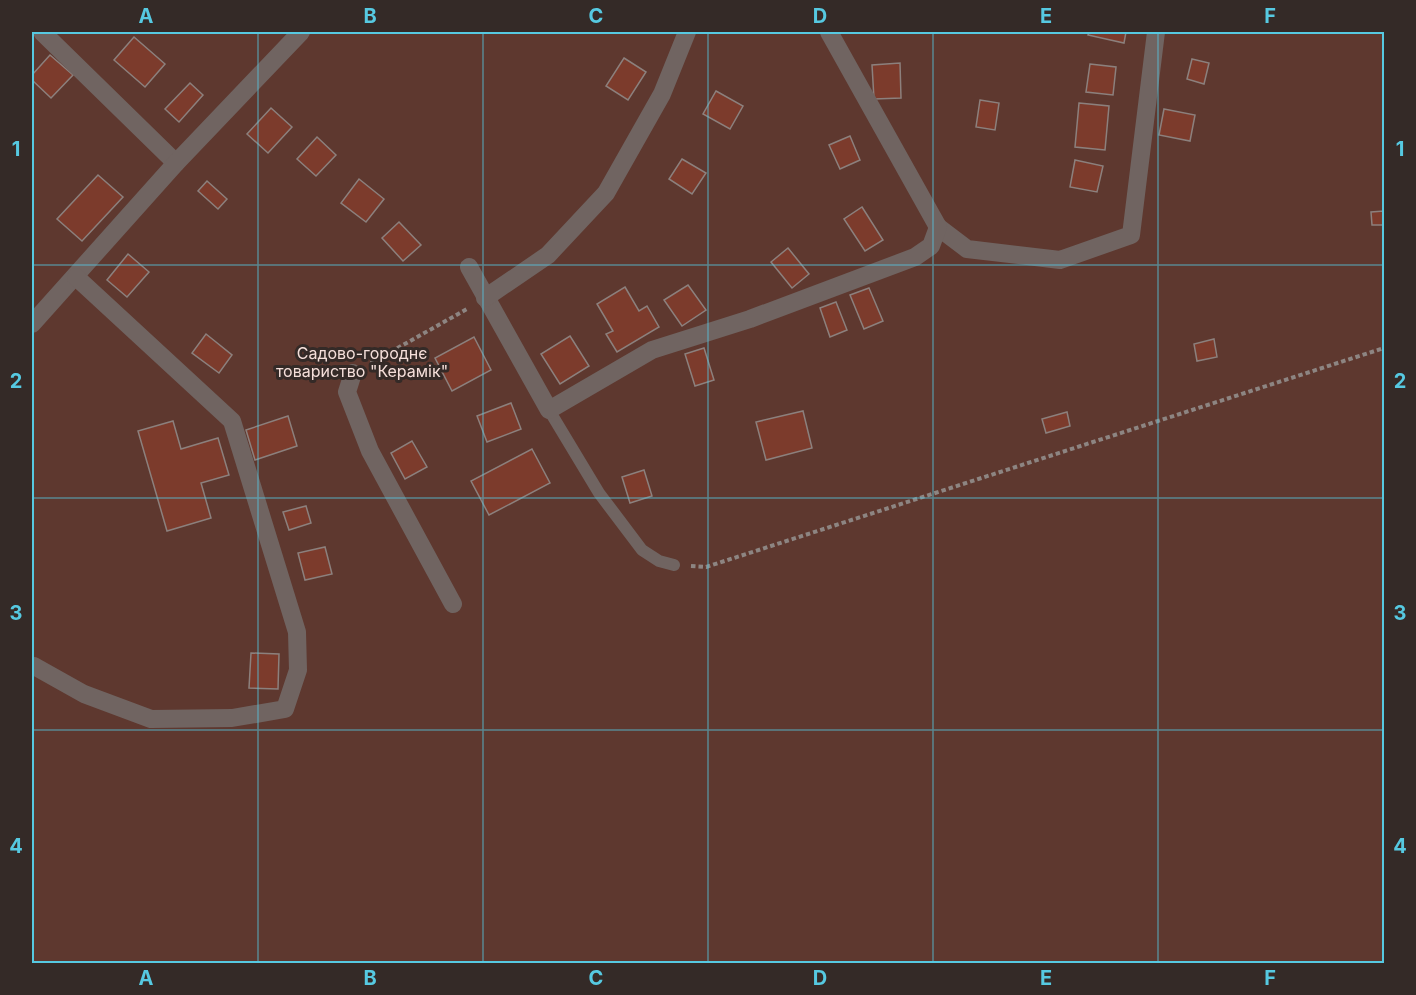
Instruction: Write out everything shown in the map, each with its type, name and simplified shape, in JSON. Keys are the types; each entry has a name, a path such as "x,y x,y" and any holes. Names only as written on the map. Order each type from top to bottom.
{"street":[{"path":"42,32 176,163"},
{"path":"32,324 176,163 301,32"},
{"path":"485,298 548,255 606,193 662,94 687,32"},
{"path":"829,32 938,227 967,249 1060,260 1131,235 1156,32"},
{"path":"469,267 549,410 652,350 750,319 915,257 931,246 938,227"},
{"path":"34,666 84,694 152,719 232,718 285,709 298,670 297,632 232,422 76,277"},
{"path":"353,373 347,392 370,451 453,604"}],"lane":[{"path":"549,410 599,493 642,550 659,561 674,566"}],"path":[{"path":"353,373 485,298"},
{"path":"674,566 706,567 1384,348"}],"green space":[{"name":"Садово-городнє товариство \"Керамік\"","path":"32,32 1384,32 1384,963 32,963"}],"building":[{"path":"1089,32 1126,32 1124,43 1088,35"},
{"path":"134,37 165,64 145,87 114,60"},
{"path":"50,55 73,75 51,98 32,80 32,75"},
{"path":"624,58 646,72 628,100 606,86"},
{"path":"1192,59 1209,63 1204,84 1187,79"},
{"path":"900,63 901,98 874,99 872,65"},
{"path":"1090,64 1116,67 1113,95 1086,92"},
{"path":"190,83 203,95 179,122 165,109"},
{"path":"716,91 743,106 730,129 703,114"},
{"path":"980,100 999,103 995,130 976,127"},
{"path":"1079,103 1109,106 1105,150 1075,147"},
{"path":"271,108 292,127 268,153 247,134"},
{"path":"1164,109 1195,115 1190,141 1159,135"},
{"path":"850,136 860,160 840,169 829,145"},
{"path":"317,137 336,155 316,176 297,159"},
{"path":"682,159 706,173 692,194 669,179"},
{"path":"1075,160 1103,166 1097,192 1070,187"},
{"path":"98,175 123,197 82,241 57,219"},
{"path":"359,179 384,199 366,222 341,203"},
{"path":"207,181 227,199 218,209 198,191"},
{"path":"862,207 883,240 865,251 844,219"},
{"path":"1384,211 1384,225 1372,225 1371,212"},
{"path":"399,222 421,245 403,261 382,238"},
{"path":"788,248 809,274 792,288 771,262"},
{"path":"128,254 149,272 127,297 107,280"},
{"path":"688,285 706,310 682,326 664,300"},
{"path":"625,287 639,311 647,306 659,327 617,352 606,334 613,331 597,304"},
{"path":"869,288 883,321 864,329 850,295"},
{"path":"836,302 847,330 830,337 820,308"},
{"path":"206,334 232,355 219,373 192,353"},
{"path":"570,336 589,366 560,384 541,354"},
{"path":"474,337 491,370 452,391 435,358"},
{"path":"1214,339 1217,357 1197,361 1194,344"},
{"path":"704,348 714,380 695,386 685,354"},
{"path":"511,403 521,429 487,442 477,416"},
{"path":"803,411 812,448 766,460 756,422"},
{"path":"1067,412 1070,426 1046,433 1042,419"},
{"path":"288,416 297,446 255,460 246,430"},
{"path":"173,421 181,449 218,438 229,475 201,483 211,518 167,531 138,431"},
{"path":"412,441 427,467 405,479 391,453"},
{"path":"532,449 550,483 489,515 471,481"},
{"path":"644,470 652,496 630,503 622,477"},
{"path":"306,506 311,523 289,530 283,512"},
{"path":"325,547 332,574 305,580 298,553"},
{"path":"251,653 279,654 278,689 249,688"}]}
